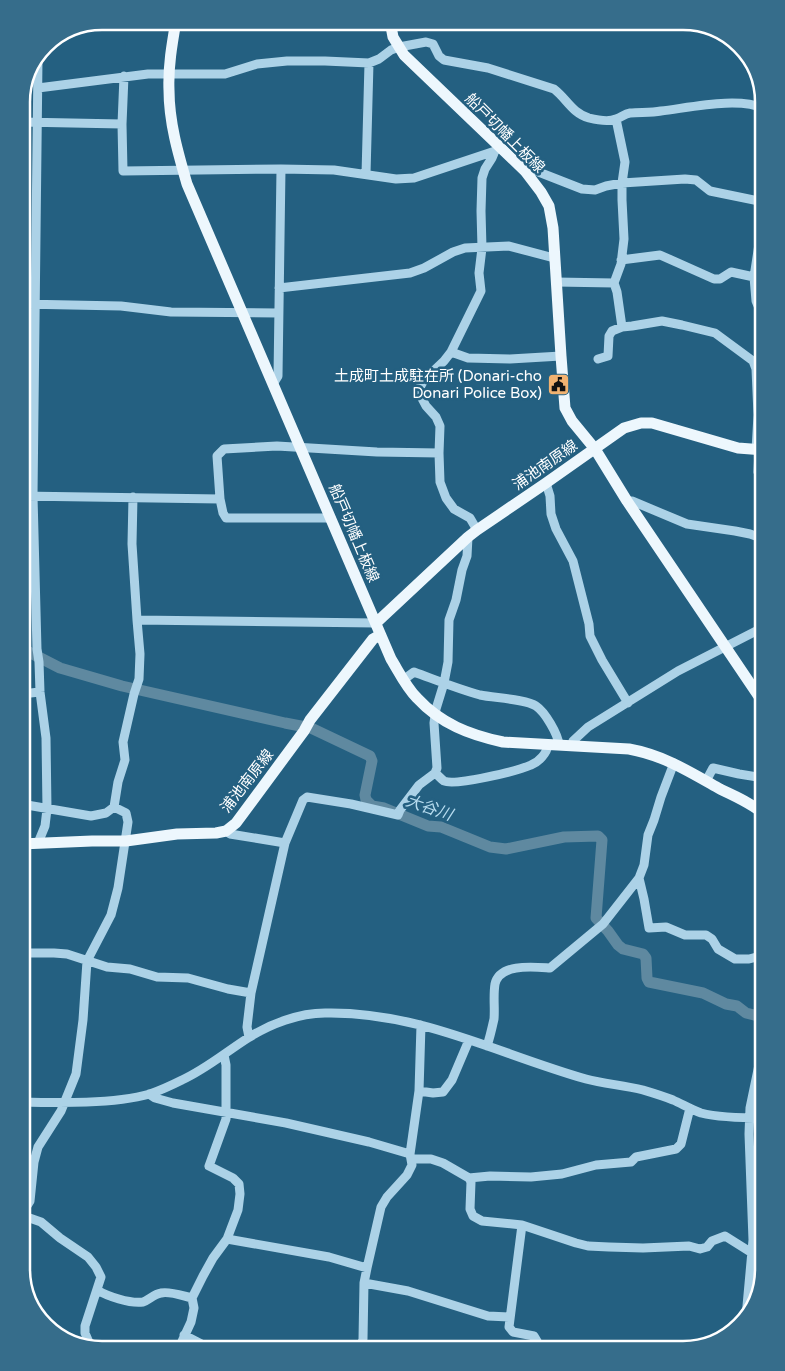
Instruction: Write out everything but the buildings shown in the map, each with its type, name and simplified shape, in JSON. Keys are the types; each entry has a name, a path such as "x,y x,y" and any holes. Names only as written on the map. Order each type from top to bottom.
{"main road":[{"name":"船戸切幡上板線","path":"175,30 169,90 176,149 187,184 380,635 391,659 416,698 435,715 470,734 485,738 503,742 636,750 659,757 674,763 755,808"},
{"name":"船戸切幡上板線","path":"392,30 393,37 404,56 497,149 525,171 549,206 553,228 560,356 565,408 572,421 595,449 627,501 755,691"},
{"name":"浦池南原線","path":"376,623 468,537 624,428 647,423 672,428 738,448 755,450"},
{"name":"浦池南原線","path":"30,843 126,841 177,834 226,831 236,823 373,639 380,635"}],"street":[{"path":"38,88 148,74 225,74 257,64 287,61 369,63 399,47 426,42 433,44 438,56 444,60 488,68 554,89 573,110 589,118 616,119 627,113 658,112 726,103 755,105"},
{"path":"366,174 369,63"},
{"path":"38,71 34,496 37,649 46,738 47,809 45,826 38,843"},
{"path":"124,76 123,171 334,170 396,178 414,178 497,149"},
{"path":"616,119 625,162 622,183 624,239 622,260 614,283 622,327"},
{"path":"30,122 122,124"},
{"path":"477,530 470,518 454,509 446,498 440,482 440,426 418,391 424,380 451,352 481,291 479,273 482,248 482,178 497,149"},
{"path":"273,384 278,376 281,169"},
{"path":"525,171 536,171 582,189 595,190 622,183 696,180 710,191 755,200"},
{"path":"279,288 410,273 424,268 452,252 465,248 509,246 554,258"},
{"path":"622,260 660,255 714,279 720,279 731,272 754,277"},
{"path":"755,270 755,289"},
{"path":"556,282 614,283"},
{"path":"30,304 120,306 171,312 278,313"},
{"path":"598,359 608,356 609,336 612,331 622,327 662,321 716,333 755,364"},
{"path":"451,352 468,358 510,359 560,356"},
{"path":"331,518 226,518 220,499 218,456 224,449 277,446 377,452 439,453"},
{"path":"546,484 550,496 551,514 556,529 573,561 589,624 590,636 628,703"},
{"path":"30,496 220,499"},
{"path":"30,806 91,816 106,814 114,807 118,782 125,760 124,742 136,690 140,654 136,620 132,544 133,497"},
{"path":"627,501 632,501 687,524 742,533 755,537"},
{"path":"249,1037 247,1027 252,993 285,843 303,800 307,797 351,804 398,815 419,785 435,773 437,768 435,715 448,662 449,620 456,600 462,570 468,556 468,537"},
{"path":"136,620 376,623"},
{"path":"572,746 573,741 588,727 678,671 755,632"},
{"path":"403,680 414,672 481,695 533,704 542,711 558,741 533,765 490,777 455,783 444,781 435,773"},
{"path":"30,693 40,692"},
{"path":"487,1046 494,1019 495,983 500,976 504,972 525,967 550,968 602,924 639,878 644,864 648,835 674,763"},
{"path":"706,781 714,768 755,777"},
{"path":"30,1201 34,1162 38,1146 61,1111 76,1074 83,1020 87,961 111,915 118,888 128,822 126,813 114,807"},
{"path":"226,831 230,834 285,843"},
{"path":"639,878 649,928 666,927 685,935 706,935 712,939 718,949 735,959 755,957"},
{"path":"30,953 61,954 107,967 130,970 157,977 188,978 228,989 252,993"},
{"path":"30,1102 128,1098 149,1094 184,1080 202,1070 249,1037 285,1020 324,1012 392,1018 421,1024 586,1079 642,1090 706,1114 755,1118"},
{"path":"362,1341 364,1283 381,1207 387,1197 407,1175 412,1165 411,1156 420,1091 421,1024"},
{"path":"420,1091 443,1092 452,1080 469,1040"},
{"path":"182,1341 191,1322 194,1308 192,1298 206,1270 227,1239 238,1210 239,1184 233,1178 209,1166 226,1119 226,1065 224,1055"},
{"path":"752,1290 753,1240 750,1108 755,1079"},
{"path":"149,1094 174,1104 286,1123 369,1142 411,1156 431,1159 469,1178 490,1176 531,1177 562,1174 596,1165 631,1162 636,1156 676,1149 680,1144 690,1108"},
{"path":"469,1178 471,1182 470,1209 473,1216 482,1221 522,1225 588,1246 643,1248 689,1246 700,1249 707,1247 712,1241 725,1236 752,1253"},
{"path":"30,1218 40,1222 88,1257 96,1266 101,1276 84,1326 88,1340"},
{"path":"522,1225 508,1327 513,1332 534,1336 537,1341"},
{"path":"227,1239 329,1257 367,1268"},
{"path":"364,1283 408,1291 488,1316 509,1318"},
{"path":"97,1290 127,1301 140,1302 162,1293 192,1298"},
{"path":"184,1335 196,1341"}],"waterway":[{"name":"大谷川","path":"30,653 60,668 122,686 311,728 370,756 372,761 365,795 366,800 372,806 384,808 428,826 441,827 490,847 506,849 564,837 598,836 602,840 596,918 623,949 643,954 646,958 649,982 703,993 726,1004 737,1006 746,1013 755,1015"}],"place":[{"name":"土成町土成駐在所 (Donari-cho Donari Police Box)","path":"558,385"}]}
